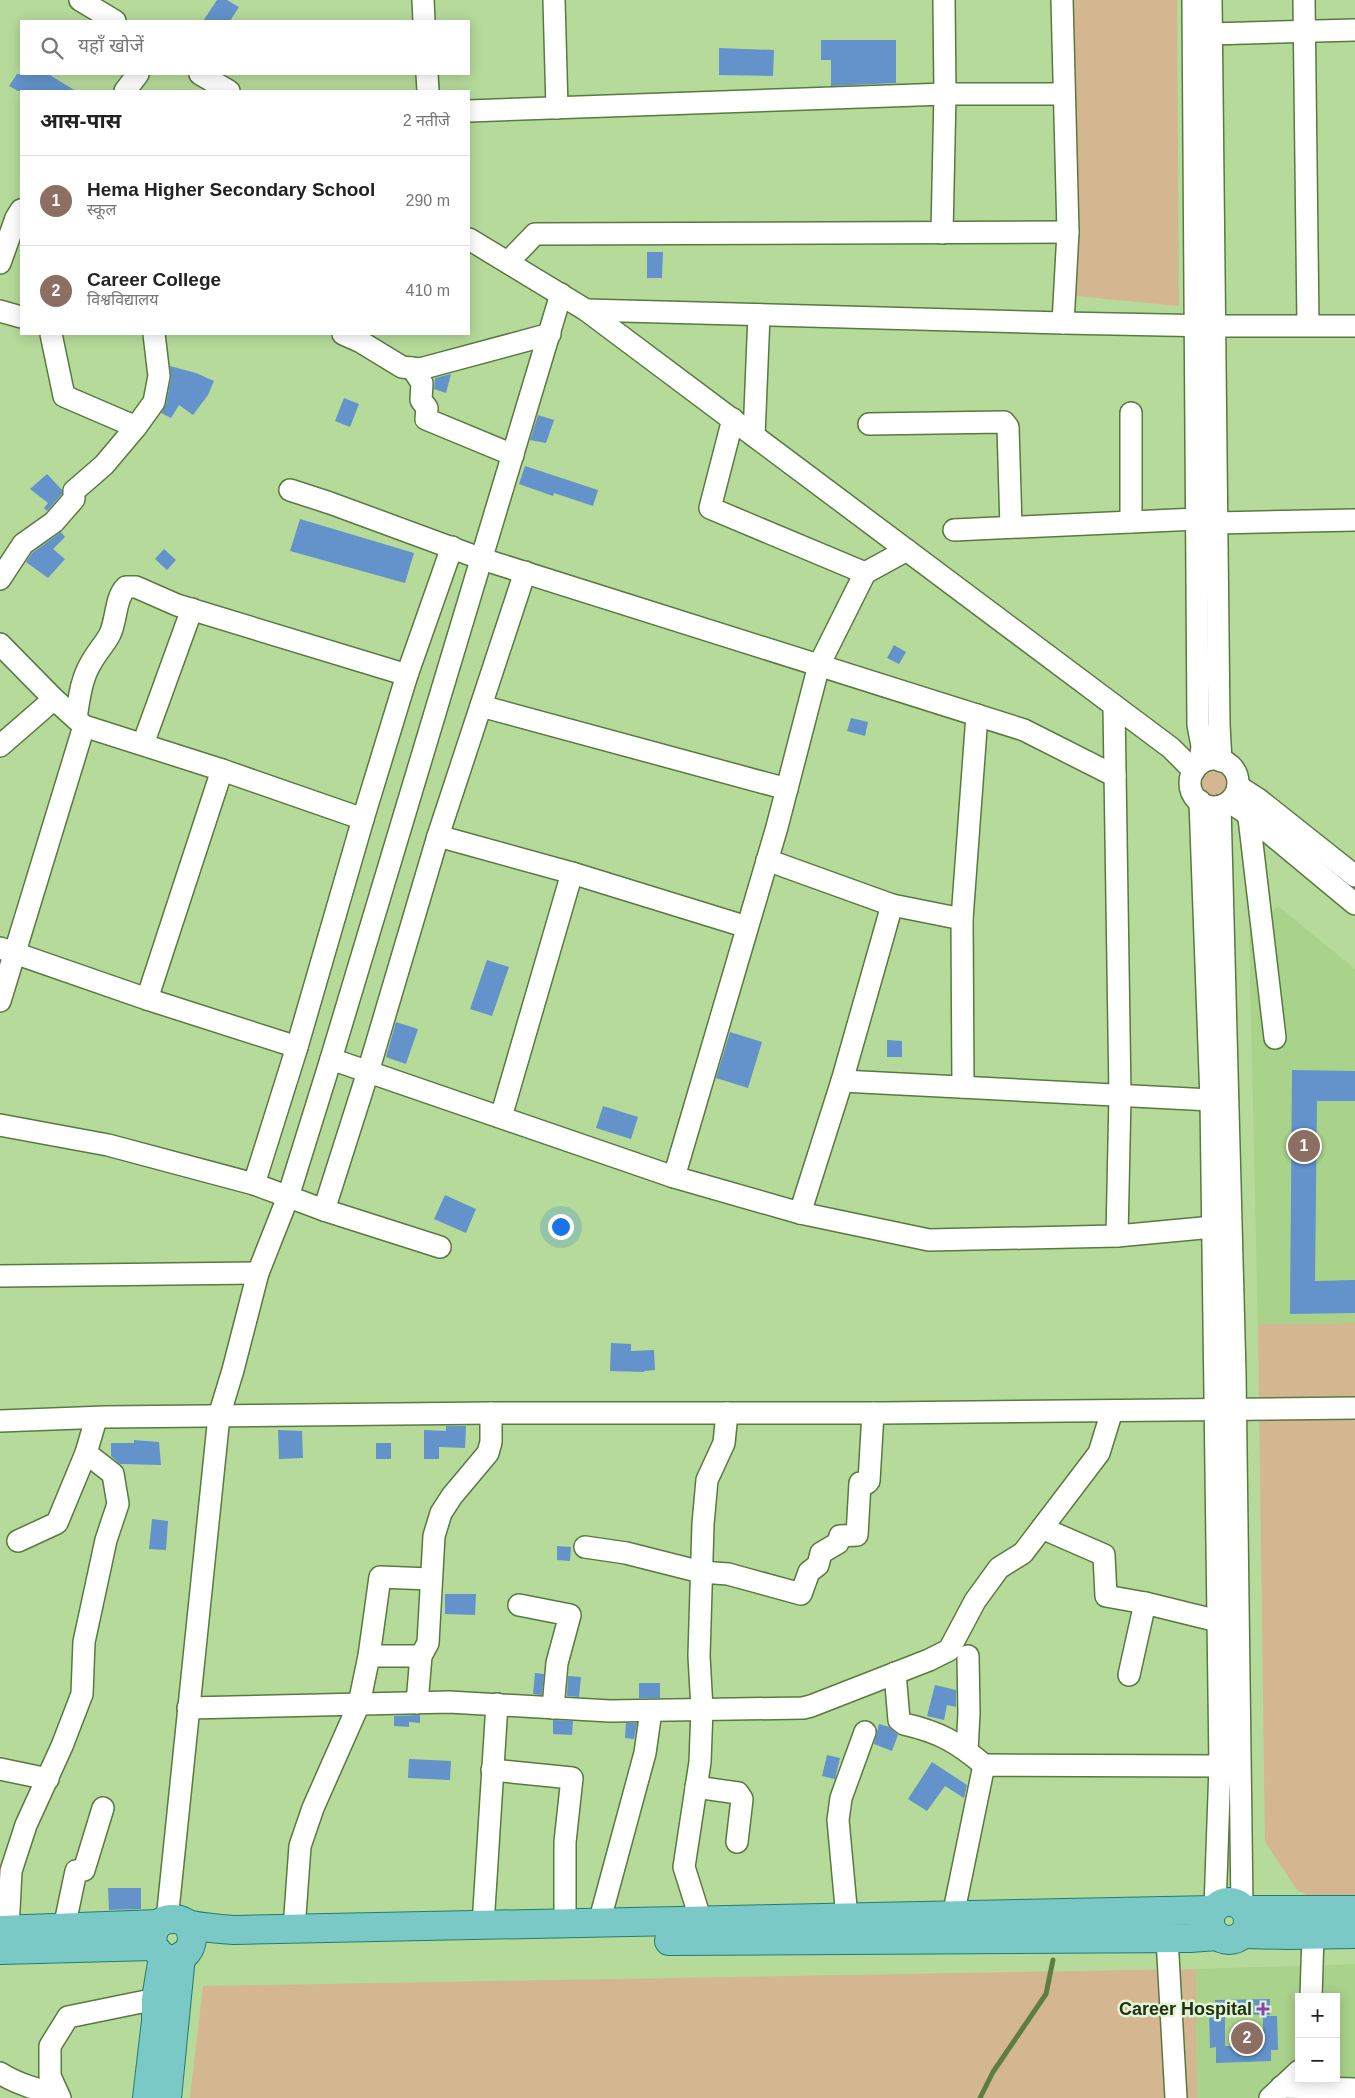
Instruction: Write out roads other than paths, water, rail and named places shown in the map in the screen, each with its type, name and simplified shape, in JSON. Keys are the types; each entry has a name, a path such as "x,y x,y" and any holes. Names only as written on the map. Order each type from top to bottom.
{"main road":[{"path":"3,1936 64,1928 172,1939 234,1930 953,1916 1229,1918 1355,1910"},
{"path":"3,1936 172,1939 1167,1938 1229,1918 1288,1936 1355,1934"},
{"path":"147,2098 156,2021 156,1999 172,1939"},
{"path":"167,2098 172,1939"}],"street":[{"path":"80,0 113,20"},
{"path":"424,0 424,20"},
{"path":"554,0 557,108"},
{"path":"942,233 945,94 944,0"},
{"path":"1062,0 1068,232 1063,323"},
{"path":"1193,0 1205,326 1207,521 1222,760"},
{"path":"1205,326 1211,0"},
{"path":"1304,0 1308,326"},
{"path":"1211,34 1355,30"},
{"path":"126,90 137,75"},
{"path":"202,75 227,90"},
{"path":"427,75 428,90"},
{"path":"470,111 945,94 1064,94"},
{"path":"0,263 20,212"},
{"path":"508,262 535,234 1068,232"},
{"path":"470,240 586,310 1197,767"},
{"path":"172,1939 188,1708 219,1416 258,1273 288,1197 331,1059 561,294"},
{"path":"586,310 1205,326 1355,326"},
{"path":"0,311 20,317"},
{"path":"754,436 759,314"},
{"path":"358,337 402,367 420,369 550,334"},
{"path":"51,335 64,396 136,427"},
{"path":"0,579 22,544 54,522 74,499 74,491 104,465 154,402 159,376 154,335"},
{"path":"412,368 422,383 421,400 427,408 426,419 513,455"},
{"path":"1131,522 1132,413"},
{"path":"733,419 710,508 865,573"},
{"path":"870,424 1004,422 1008,428 1011,527"},
{"path":"290,490 482,559 1024,730 1115,776"},
{"path":"954,530 1131,522 1355,520"},
{"path":"1207,521 1198,725 1202,746 1197,767 1191,780 1191,789 1195,797 1258,799 1355,876"},
{"path":"254,1184 297,1047 362,819 407,675 452,547"},
{"path":"674,1177 767,860 819,665 865,573 907,550"},
{"path":"324,1210 368,1072 438,836 525,572"},
{"path":"0,1001 7,951 80,722 84,677 110,635 120,592 126,586 136,587 192,609 407,675"},
{"path":"143,744 192,609"},
{"path":"1,645 54,699 80,722 362,819"},
{"path":"0,746 54,699"},
{"path":"481,706 787,789"},
{"path":"1114,706 1120,1096 1117,1236"},
{"path":"963,1087 962,919 977,715"},
{"path":"1197,767 1209,760 1222,760 1234,769 1238,777 1222,799 1211,1100 1213,1227 1226,1409 1218,1621 1220,1766 1229,1918"},
{"path":"147,998 222,770"},
{"path":"1222,799 1249,818 1355,904"},
{"path":"1222,799 1229,1918"},
{"path":"1249,818 1275,1038"},
{"path":"438,836 572,873 747,927"},
{"path":"767,860 892,905 962,919"},
{"path":"501,1117 572,873"},
{"path":"800,1213 842,1081 892,905"},
{"path":"7,951 297,1047"},
{"path":"331,1059 674,1177 800,1213 929,1240 1117,1236 1213,1227"},
{"path":"842,1081 1211,1100"},
{"path":"0,1125 108,1145 254,1184 324,1210 440,1247"},
{"path":"0,1276 258,1273"},
{"path":"0,1421 491,1413 874,1413 1355,1408"},
{"path":"188,1708 449,1702 651,1711 803,1708 929,1660 948,1650 975,1601 999,1568 1023,1553 1099,1453 1112,1410"},
{"path":"417,1703 421,1656 428,1643 430,1579 434,1536 441,1512 488,1453 491,1442 491,1413"},
{"path":"701,1921 684,1867 700,1762 702,1709 699,1656 701,1572 707,1480 724,1443 727,1413"},
{"path":"585,1547 626,1553 701,1572 728,1574 801,1594 808,1572 818,1565 821,1553 838,1543 840,1536 857,1535 860,1483 867,1483 870,1480 874,1413"},
{"path":"18,1541 57,1523 86,1453 96,1419"},
{"path":"3,1936 11,1871 26,1825 48,1779 82,1694 84,1642 106,1540 118,1504 112,1474 86,1453"},
{"path":"1042,1528 1104,1555 1106,1596 1145,1603 1218,1621"},
{"path":"294,1929 300,1846 313,1808 359,1704 370,1656 380,1577 430,1579"},
{"path":"1128,1675 1145,1603"},
{"path":"519,1605 570,1615 557,1663 553,1708"},
{"path":"370,1656 421,1656"},
{"path":"967,1750 968,1656"},
{"path":"895,1673 899,1720 904,1724 945,1736 967,1750 984,1766 1220,1766"},
{"path":"483,1925 497,1704"},
{"path":"599,1923 645,1753 651,1711"},
{"path":"847,1918 838,1820 841,1798 866,1732"},
{"path":"953,1916 984,1766"},
{"path":"0,1768 48,1779"},
{"path":"492,1770 572,1778 565,1842 565,1924"},
{"path":"696,1787 738,1793 741,1796 737,1842"},
{"path":"64,1928 76,1871 84,1870 103,1808"},
{"path":"1311,1993 1312,1934"},
{"path":"1167,1938 1176,2098"},
{"path":"59,2096 50,2076 50,2046 68,2017 156,1999"},
{"path":"0,2073 7,2078 59,2096"},
{"path":"1276,2093 1295,2075"},
{"path":"1276,2093 1355,2090"}],"waterway":[{"path":"980,2098 993,2072 1046,1994 1053,1960"}],"place":[{"name":"Hema Higher Secondary School","path":"1304,1146"},
{"name":"Career Hospital","path":"1263,2009"},
{"name":"Career College","path":"1247,2038"}]}
